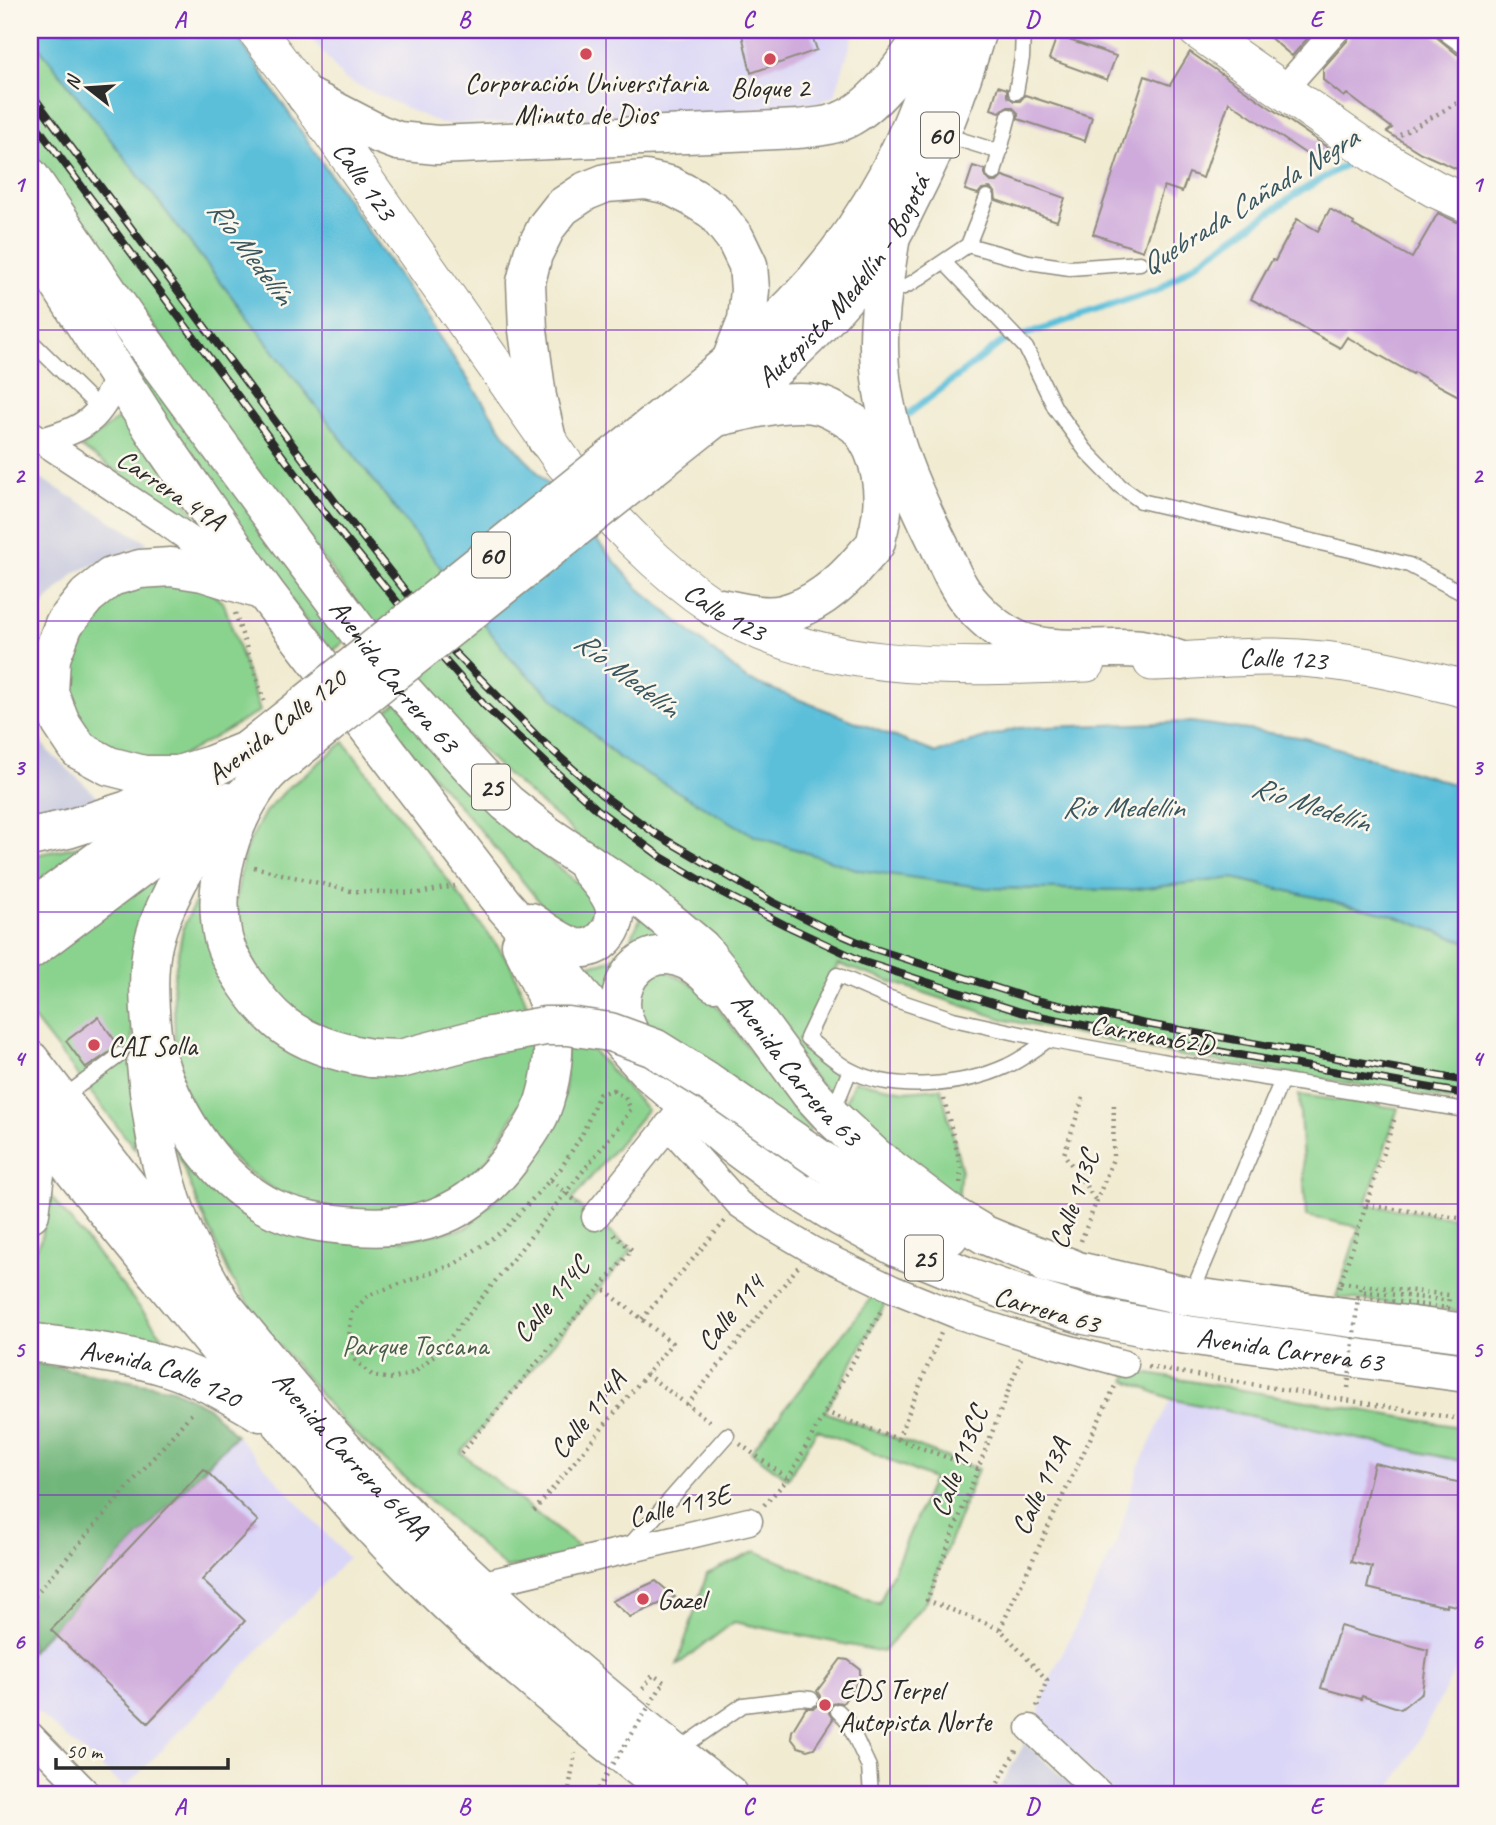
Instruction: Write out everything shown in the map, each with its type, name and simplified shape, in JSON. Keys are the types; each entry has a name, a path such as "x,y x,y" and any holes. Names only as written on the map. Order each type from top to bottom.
{"main road":[{"name":"Calle 123","path":"256,30 306,96 563,462 589,493 662,567 714,607 733,618 802,647 931,665 1275,657 1361,664 1466,689"},
{"path":"306,96 398,141 437,145 798,129 845,120 866,106 886,88 927,30"},
{"name":"Autopista Medellín - Bogotá","path":"700,416 730,363 795,303 824,270 875,197 915,118 942,30"},
{"name":"Autopista Medellín - Bogotá","path":"700,416 757,386 802,342 861,276 891,236 941,133 978,30"},
{"path":"1197,30 1368,149 1435,189 1466,203"},
{"name":"Avenida Carrera 63","path":"30,177 126,318 296,549 404,691 478,774 507,803 547,835 645,901 701,947 726,979 794,1047 810,1093 874,1157 957,1218 995,1239 1071,1268"},
{"path":"547,440 537,397 528,330 527,282 533,254 547,226 562,207 586,191 606,183 646,180 669,185 714,211 735,238 748,265 750,290 747,320 730,363"},
{"path":"891,236 879,320 880,369 892,432 916,498 956,581 973,606 999,630 1019,641 1037,646 1057,649 1143,649 1182,661"},
{"name":"Avenida Carrera 63","path":"30,239 163,445 249,600 593,1011 649,1072 677,1115 734,1145 781,1180 898,1248 1022,1296 1085,1315 1156,1330 1466,1373"},
{"path":"700,416 799,403 822,406 858,427 870,446 884,492 874,545 831,590 812,602 782,614 762,615 714,607"},
{"name":"Avenida Calle 120","path":"30,950 258,761 700,416"},
{"path":"249,600 202,572 171,568 140,569 111,578 87,596 64,624 51,658 49,693 61,723 79,750 109,766 144,775 178,775 211,765 258,761"},
{"path":"30,836 68,829 128,810 258,761"},
{"path":"219,1300 188,1243 161,1169 149,1096 143,1034 144,1002 156,934 169,900 187,866 258,761"},
{"name":"Avenida Calle 120","path":"30,911 258,761"},
{"name":"Avenida Calle 120","path":"258,761 248,802 225,857 220,886 224,940 247,985 283,1025 322,1046 371,1058"},
{"path":"503,904 575,948 589,948 603,941 611,929 615,911 610,894 582,859"},
{"path":"149,964 154,1047 167,1089 186,1122 218,1165 239,1186 267,1205 294,1216 326,1223 393,1227 422,1222 453,1212 472,1199 511,1159 541,1112 551,1074 552,1021 545,996 503,904"},
{"path":"649,1072 626,1026 621,1006 624,985 632,970 645,960 662,954 679,957 704,971 794,1047"},
{"name":"Avenida Carrera 63","path":"371,1058 400,1059 480,1038 545,1026 568,1026 610,1032 654,1048 895,1209 973,1246 1191,1297 1466,1332"},
{"name":"Avenida Carrera 64AA","path":"30,1060 45,1108 207,1336 326,1476 422,1578 497,1648 675,1795"},
{"name":"Avenida Carrera 64AA","path":"45,1108 162,1231 342,1447 433,1541 581,1677 729,1795"},
{"path":"30,1139 34,1174 30,1213"},
{"name":"Avenida Calle 120","path":"30,1342 139,1359 170,1368 230,1394 283,1425"}],"street":[{"path":"1283,90 1336,30"},
{"path":"1451,30 1466,41"},
{"name":"Carrera 49A","path":"36,437 69,433 83,426 100,410 118,377"},
{"name":"Carrera 49A","path":"36,437 168,524 249,600"},
{"name":"Carrera 63","path":"677,1115 739,1204 812,1250 893,1289 950,1311 1029,1338 1125,1364"},
{"name":"Calle 114C","path":"594,1217 677,1115"},
{"name":"Calle 113E","path":"480,1585 749,1521"},
{"path":"1030,1728 1101,1795"},
{"path":"30,1735 89,1795"}],"lane":[{"path":"1016,92 1023,30"},
{"path":"994,173 1009,116"},
{"path":"941,133 1000,152"},
{"path":"881,297 912,283 968,245 987,197"},
{"path":"968,245 1029,262 1070,268 1140,263"},
{"path":"944,262 1026,348 1055,408 1086,451 1120,486 1141,501 1409,565 1466,594"},
{"path":"30,340 100,410"},
{"name":"Carrera 62D","path":"794,1047 837,975 887,997 953,1019 1048,1040 1178,1064 1466,1110"},
{"path":"794,1047 876,1080 920,1085 971,1078 1008,1066 1048,1040"},
{"path":"45,1108 120,1055"},
{"path":"831,1116 850,1070"},
{"path":"1191,1297 1282,1080"},
{"path":"625,1552 727,1435"},
{"path":"674,1753 743,1706 811,1699"},
{"path":"838,1711 847,1720 869,1767 871,1795"}],"path":[{"path":"1368,149 1466,98"},
{"path":"249,600 264,702"},
{"path":"248,866 351,891 419,894 461,885"},
{"path":"939,1082 961,1167 957,1218"},
{"path":"613,1090 626,1100 631,1109 441,1349 415,1372 393,1379 373,1376 355,1360 349,1336 352,1312 369,1295 455,1264 504,1230 561,1168 582,1135 599,1094 613,1090"},
{"path":"1083,1098 1064,1154 1097,1202"},
{"path":"1336,1297 1401,1099"},
{"name":"Calle 113C","path":"1071,1268 1113,1159 1114,1101"},
{"path":"601,1287 642,1319 739,1204"},
{"path":"1366,1205 1466,1219"},
{"name":"Calle 114C","path":"461,1453 632,1250"},
{"name":"Calle 114","path":"687,1405 812,1250"},
{"path":"1340,1282 1449,1295 1448,1308 1358,1297 1346,1400"},
{"path":"1361,1285 1360,1291 1443,1300"},
{"name":"Calle 113E","path":"749,1521 788,1479 893,1289"},
{"path":"898,1439 950,1311"},
{"name":"Calle 114A","path":"534,1511 672,1343 642,1319"},
{"name":"Calle 113CC","path":"1000,1629 927,1600 1029,1338"},
{"name":"Carrera 63","path":"1125,1364 1466,1420"},
{"name":"Calle 113A","path":"1000,1629 1125,1364"},
{"path":"825,1412 978,1469"},
{"path":"30,1601 191,1414"},
{"path":"1000,1629 1047,1680"},
{"path":"595,1795 664,1682 653,1675 641,1692"},
{"path":"568,1795 577,1742"},
{"path":"1457,1795 1466,1774"}],"shaded area":[{"name":"Corporación Universitaria Minuto de Dios","path":"305,30 855,30 835,95 795,115 441,124 344,79"},
{"path":"30,472 148,543 76,572 44,604 30,639"},
{"path":"30,723 48,751 105,803 30,826"},
{"path":"1171,1399 1466,1462 1466,1651 1404,1767 1385,1795 1117,1795 1036,1722 1051,1676 1118,1540 1138,1468"},
{"path":"236,1435 348,1558 125,1788 30,1706 30,1652"},
{"path":"1025,1743 1082,1795 995,1795"}],"green space":[{"path":"30,35 512,660 619,758 987,888 1128,890 1233,878 1391,915 1466,942 1466,1102 1182,1056 1006,1020 838,964 802,1042 838,1073 828,1092 566,825 503,771 452,720 373,626 213,411 30,153"},
{"path":"30,210 348,639 329,654 112,346"},
{"path":"125,413 204,528 81,448"},
{"path":"140,581 201,583 224,604 260,711 161,768 83,738 63,684 85,616"},
{"path":"398,702 543,855 585,889 599,913 596,926 576,933 551,916 489,840 379,715"},
{"path":"344,742 510,963 529,1009 534,1058 522,1101 487,1160 453,1191 408,1209 348,1213 285,1198 239,1165 203,1127 183,1087 175,1039 173,982 183,928 205,880 225,980 336,1042 266,995 233,914 245,850 265,812 287,789"},
{"path":"109,840 30,891 30,856"},
{"path":"185,846 135,980 132,1043 135,1149 30,1014 30,964"},
{"path":"641,916 673,939 606,1000 577,964 598,964 615,956 631,938"},
{"path":"659,967 705,991 810,1130 794,1165 763,1145 636,1029 634,986"},
{"name":"Parque Toscana","path":"566,1021 647,1110 572,1200 632,1250 461,1453 586,1553 506,1568 346,1426 273,1338 232,1280 168,1129 214,1188 403,1240 466,1228 535,1159 565,1093"},
{"path":"854,1081 905,1091 941,1088 961,1167 958,1201 843,1109"},
{"path":"1299,1095 1398,1108 1366,1205 1466,1219 1466,1312 1336,1297 1359,1227 1306,1216"},
{"path":"50,1195 176,1353 30,1325 30,1260 41,1239"},
{"path":"875,1293 887,1300 825,1412 978,1469 927,1600 883,1652 734,1622 677,1665 707,1574 756,1551 879,1604 933,1479 817,1429 788,1479 751,1452"},
{"path":"30,1362 173,1389 208,1407 236,1435 30,1652"},
{"path":"1131,1371 1466,1428 1466,1462 1171,1399 1125,1380"}],"water":[{"name":"Rio Medellin","path":"30,30 233,30 506,436 637,587 746,679 936,753 1018,728 1191,722 1305,738 1466,788 1466,942 1391,915 1233,878 1128,890 987,888 859,870 755,836 619,758 512,660 30,35"}],"building":[{"name":"Bloque 2","path":"741,30 810,30 817,50 751,73"},
{"path":"1261,30 1315,30 1292,56"},
{"path":"1351,30 1428,30 1457,54 1466,57 1466,173 1421,153 1387,132 1392,128 1347,94 1344,97 1323,80 1323,68 1348,40"},
{"path":"1057,36 1116,56 1107,80 1049,59"},
{"path":"1190,52 1328,148 1318,162 1229,102 1203,178 1189,173 1182,192 1164,186 1143,251 1093,234 1145,76 1170,85"},
{"path":"998,86 1007,89 1007,96 1014,101 1020,101 1025,95 1092,117 1085,141 1018,119 1018,113 1012,107 1006,107 1000,112 991,109"},
{"path":"973,166 985,170 985,176 991,182 997,182 1003,176 1065,198 1057,221 996,200 995,192 990,188 982,189 978,194 965,190"},
{"path":"1330,209 1412,258 1438,213 1466,224 1466,400 1347,337 1340,348 1251,299 1297,219 1318,231"},
{"name":"CAI Solla","path":"98,1017 119,1046 86,1068 66,1041"},
{"path":"1374,1463 1466,1484 1466,1524 1459,1557 1466,1559 1466,1608 1447,1604 1447,1607 1367,1588 1372,1567 1351,1562"},
{"path":"204,1469 258,1521 202,1580 245,1621 148,1723 51,1630"},
{"name":"Gazel","path":"656,1581 675,1597 630,1617 612,1601"},
{"path":"1340,1626 1428,1650 1422,1692 1401,1709 1362,1696 1361,1699 1321,1688"},
{"name":"EDS Terpel Autopista Norte","path":"841,1659 848,1660 860,1669 860,1678 843,1703 836,1702 831,1705 829,1713 833,1719 814,1748 807,1750 798,1747 791,1738 792,1731 806,1708 814,1708 819,1704 820,1696 817,1691"}],"waterway":[{"name":"Quebrada Cañada Negra","path":"907,415 1002,342 1158,290 1296,194 1360,156"},
{"path":"30,367 38,362"}],"railway":[{"path":"30,92 341,510 453,651 540,739 601,794 656,834 771,901 821,926 872,948 1031,999 1141,1023 1466,1081"},
{"path":"30,117 328,517 441,656 484,705 548,765 598,810 661,857 721,892 864,962 1021,1012 1159,1041 1466,1094"}],"place":[{"name":"Corporación Universitaria Minuto de Dios","path":"586,54"},
{"name":"Bloque 2","path":"770,59"},
{"name":"CAI Solla","path":"94,1045"},
{"name":"Gazel","path":"643,1599"},
{"name":"EDS Terpel Autopista Norte","path":"825,1705"}],"water label":[{"name":"Río Medellín","path":"251,252"},
{"name":"Río Medellín","path":"627,674"},
{"name":"Río Medellín","path":"1311,804"}]}
